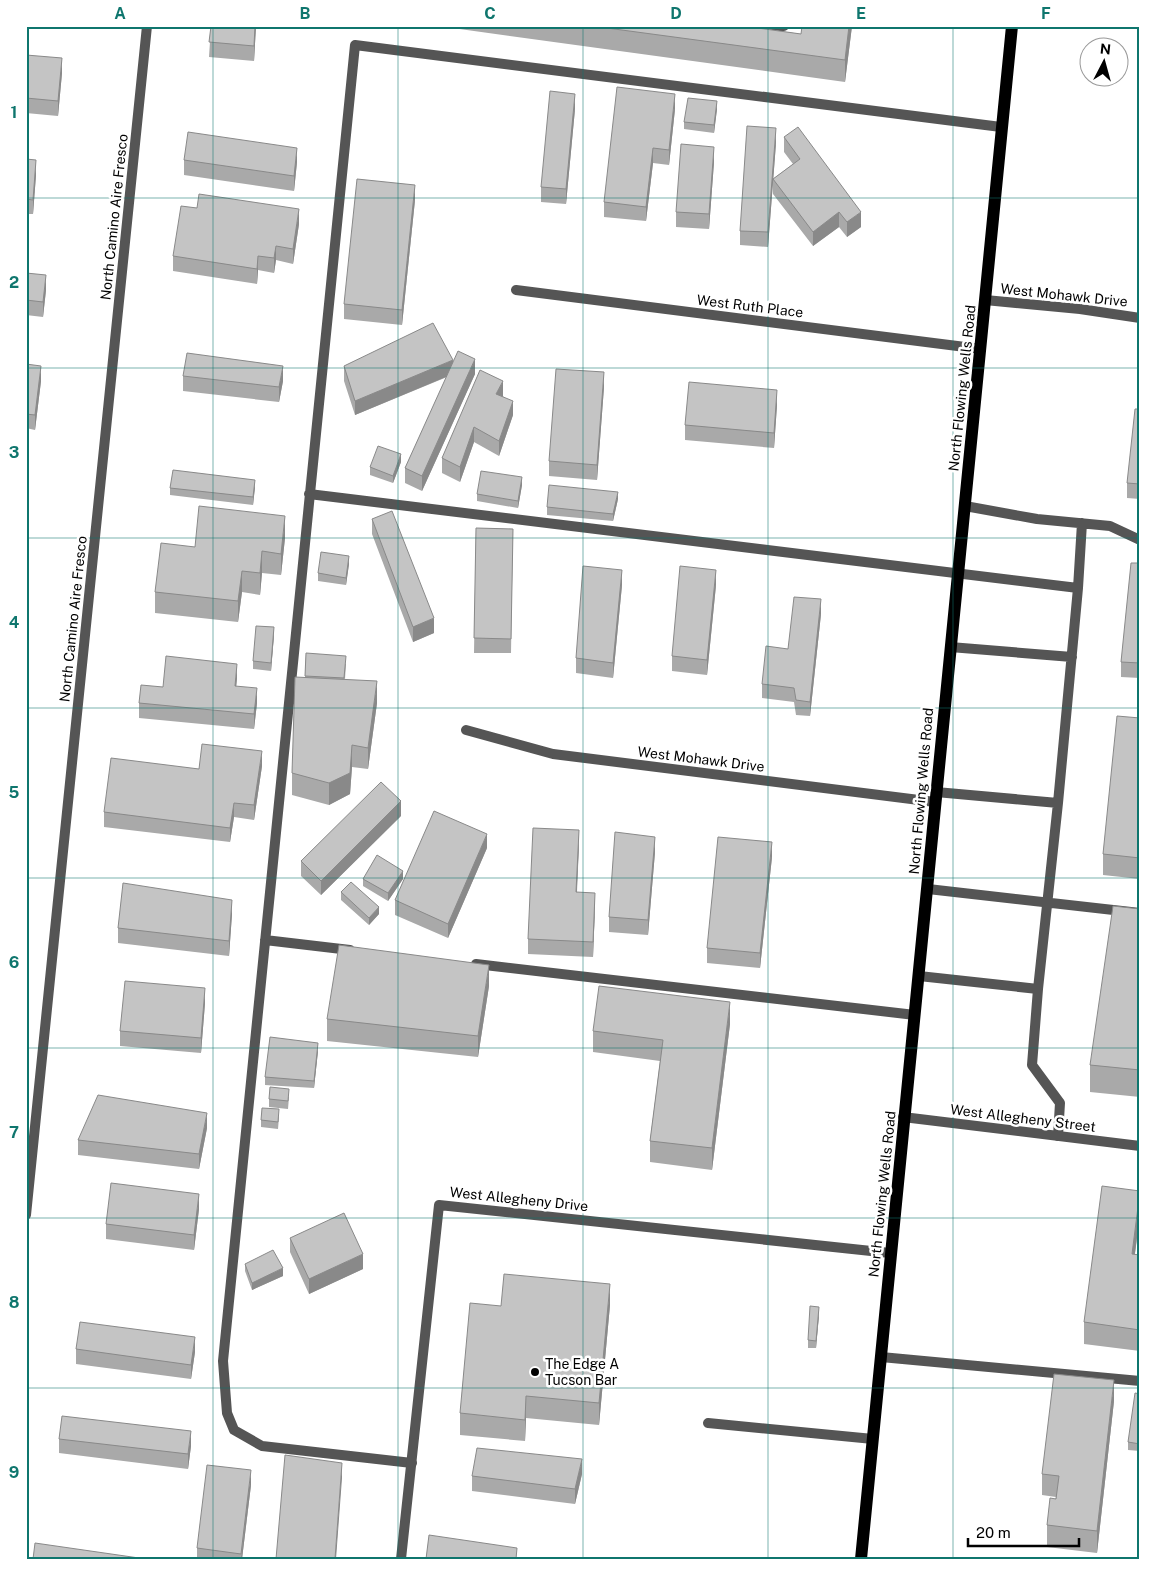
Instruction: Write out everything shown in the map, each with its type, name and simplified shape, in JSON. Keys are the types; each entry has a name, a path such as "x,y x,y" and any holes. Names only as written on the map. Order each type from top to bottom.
{"main road":[{"name":"North Flowing Wells Road","path":"861,1559 1012,26"}],"street":[{"name":"North Camino Aire Fresco","path":"26,1216 147,26"},
{"path":"771,26 784,26"},
{"path":"412,1463 262,1446 234,1430 227,1413 223,1361 355,45 1001,127"},
{"name":"West Ruth Place","path":"516,290 981,349"},
{"name":"West Mohawk Drive","path":"985,300 1080,309 1140,318"},
{"path":"309,494 958,575 1078,588"},
{"path":"965,506 1037,519 1110,526 1140,540"},
{"path":"1058,1136 1060,1103 1032,1066 1038,989 1072,657 1082,524"},
{"path":"950,647 1072,657"},
{"name":"West Mohawk Drive","path":"466,730 553,754 935,797 1058,802"},
{"path":"928,889 1048,901 1140,913"},
{"path":"265,940 364,952"},
{"path":"462,963 915,1015"},
{"path":"919,976 1038,989"},
{"name":"West Allegheny Street","path":"903,1118 1140,1146"},
{"name":"West Allegheny Drive","path":"402,1559 440,1205 890,1254"},
{"path":"882,1357 1140,1381"},
{"path":"708,1423 873,1439"}],"building":[{"path":"211,26 255,26 254,46 209,42"},
{"path":"592,26 743,26 801,34 802,26 849,26 845,60"},
{"path":"26,55 62,58 58,101 26,98"},
{"path":"617,87 675,94 669,150 653,148 646,207 604,202"},
{"path":"550,91 575,94 566,189 541,187"},
{"path":"688,98 717,101 714,125 684,122"},
{"path":"747,126 776,128 768,232 740,231"},
{"path":"798,127 861,212 847,222 839,212 813,232 773,179 800,159 784,137"},
{"path":"188,132 297,148 294,176 184,160"},
{"path":"681,144 714,147 709,214 676,212"},
{"path":"26,159 36,160 33,200 26,199"},
{"path":"357,179 415,185 402,310 344,304"},
{"path":"199,194 299,209 293,249 276,246 274,258 258,256 257,269 173,256 181,206 197,208"},
{"path":"26,273 46,275 43,302 26,300"},
{"path":"433,323 453,360 355,401 344,366"},
{"path":"458,351 475,359 422,476 405,468"},
{"path":"187,353 283,366 279,387 183,376"},
{"path":"26,364 41,366 35,415 26,414"},
{"path":"556,369 604,372 597,465 549,461"},
{"path":"480,370 503,381 496,394 513,401 499,441 474,427 460,467 442,458"},
{"path":"689,382 777,390 774,433 685,425"},
{"path":"1135,409 1140,409 1140,484 1127,483"},
{"path":"378,446 401,454 393,476 370,467"},
{"path":"173,470 255,480 253,497 170,488"},
{"path":"481,471 522,477 518,501 477,494"},
{"path":"549,485 618,492 613,514 547,507"},
{"path":"199,506 285,516 281,554 262,551 260,573 242,571 238,601 155,592 161,543 195,547"},
{"path":"392,511 434,618 413,627 372,519"},
{"path":"476,528 513,529 511,639 474,638"},
{"path":"321,552 349,556 346,578 318,573"},
{"path":"1131,563 1140,563 1140,663 1121,662"},
{"path":"583,566 622,570 613,663 576,658"},
{"path":"680,566 716,570 707,660 672,656"},
{"path":"794,597 821,599 810,702 796,700 794,688 762,684 766,646 788,649"},
{"path":"256,626 274,627 271,663 253,661"},
{"path":"306,653 346,656 344,678 305,676"},
{"path":"166,656 237,664 235,686 257,688 254,714 139,703 141,685 163,687"},
{"path":"295,677 377,681 368,748 352,745 350,773 329,783 292,773"},
{"path":"1117,716 1140,718 1140,858 1103,854"},
{"path":"202,744 262,751 254,805 234,803 230,828 104,812 111,758 199,769"},
{"path":"381,782 401,801 321,881 301,861"},
{"path":"434,811 487,834 448,924 395,900"},
{"path":"533,828 579,830 576,892 595,893 593,942 528,939"},
{"path":"615,832 655,837 648,920 609,917"},
{"path":"718,837 772,842 760,953 707,948"},
{"path":"377,855 403,871 388,893 363,879"},
{"path":"351,882 379,907 369,918 341,892"},
{"path":"123,883 232,900 229,941 118,928"},
{"path":"1113,906 1140,909 1140,1070 1090,1065"},
{"path":"339,945 489,965 478,1036 327,1019"},
{"path":"125,981 205,988 201,1038 120,1031"},
{"path":"599,986 730,1002 712,1148 650,1141 663,1040 593,1031"},
{"path":"270,1037 318,1043 314,1081 265,1077"},
{"path":"270,1087 289,1089 288,1101 269,1099"},
{"path":"98,1095 207,1113 199,1154 78,1140"},
{"path":"262,1108 279,1109 278,1122 261,1120"},
{"path":"111,1183 199,1194 194,1235 106,1224"},
{"path":"1102,1186 1140,1191 1132,1254 1140,1255 1140,1330 1084,1322"},
{"path":"344,1213 363,1254 309,1279 290,1238"},
{"path":"273,1250 283,1268 252,1283 245,1264"},
{"name":"The Edge A Tucson Bar","path":"504,1274 610,1284 599,1403 526,1396 525,1420 460,1413 470,1303 501,1306"},
{"path":"810,1306 819,1307 816,1341 808,1340"},
{"path":"80,1322 195,1337 191,1365 76,1349"},
{"path":"1054,1374 1114,1380 1097,1531 1047,1525 1050,1498 1056,1499 1059,1476 1042,1474"},
{"path":"1135,1393 1140,1394 1140,1444 1128,1442"},
{"path":"62,1416 191,1431 188,1454 59,1439"},
{"path":"477,1448 582,1459 575,1489 472,1476"},
{"path":"285,1455 342,1463 335,1559 276,1559"},
{"path":"207,1465 251,1470 241,1554 197,1548"},
{"path":"429,1535 517,1548 516,1559 426,1559"},
{"path":"35,1543 139,1558 139,1559 33,1559"}],"place":[{"name":"The Edge A Tucson Bar","path":"535,1372"}]}
